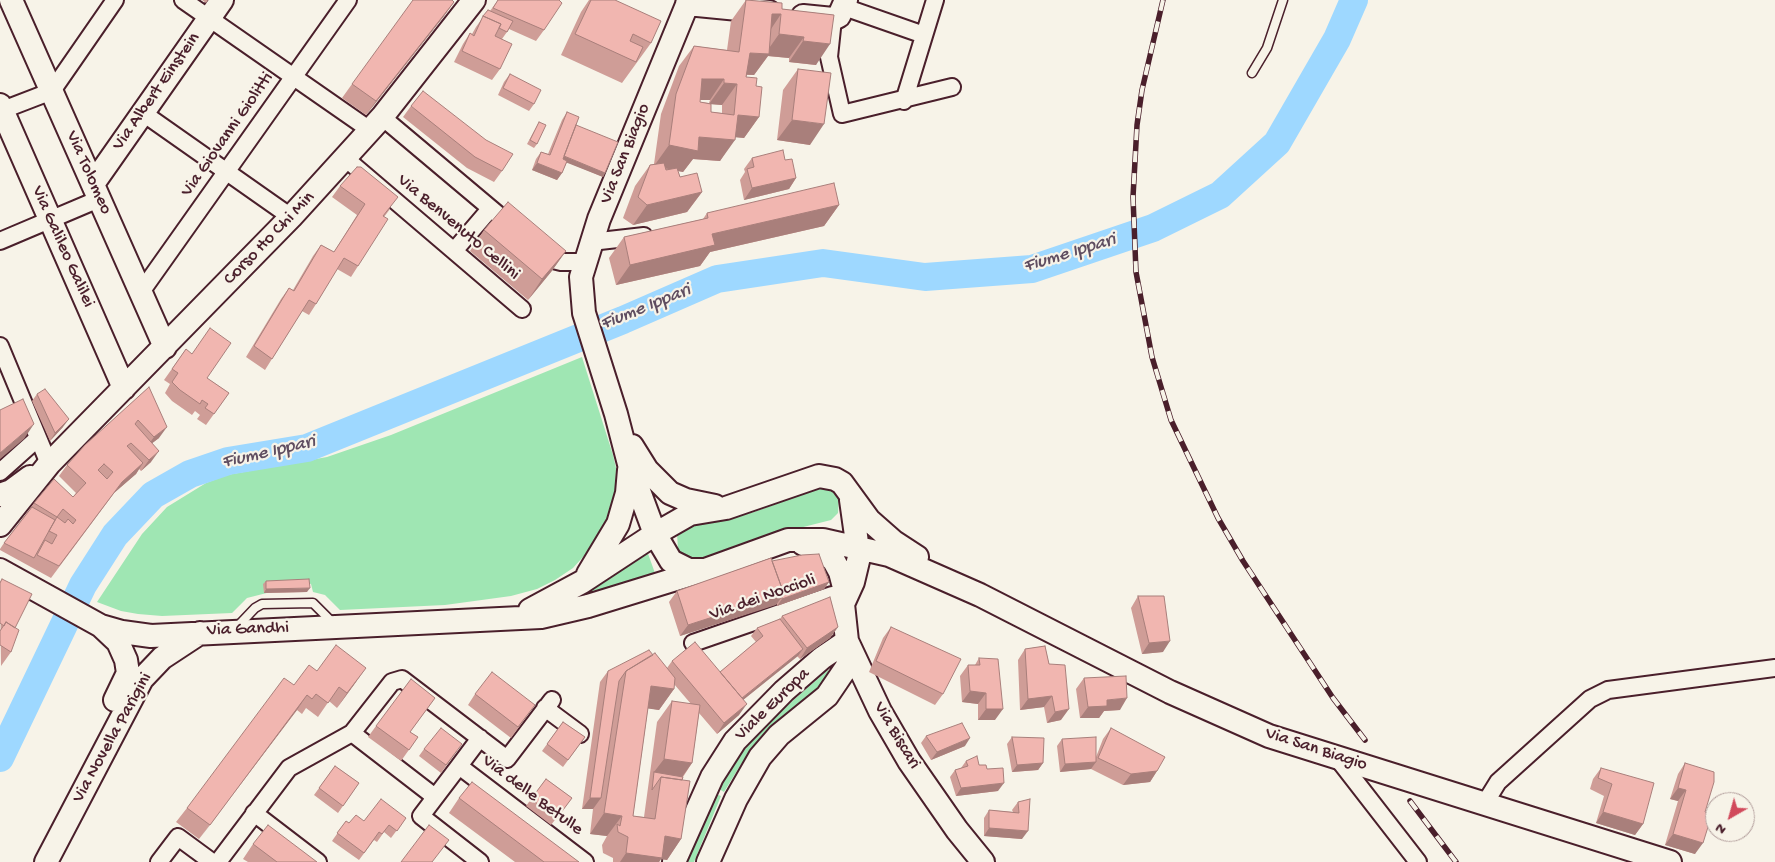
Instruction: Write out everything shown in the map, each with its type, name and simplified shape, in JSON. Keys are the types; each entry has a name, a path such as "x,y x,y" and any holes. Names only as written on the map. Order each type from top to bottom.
{"main road":[{"name":"Via Tolomeo","path":"11,0 165,347"},
{"path":"688,2 841,9"},
{"name":"Via San Biagio","path":"616,414 584,313 581,277 588,252 688,2"},
{"name":"Corso Ho Chi Min","path":"49,464 292,217 376,124 463,6"},
{"name":"Via Albert Einstein","path":"96,191 143,113 215,9"},
{"name":"Via Galileo Galilei","path":"1,109 124,388"},
{"path":"616,414 629,464 655,534 670,561 689,570 704,570"},
{"path":"616,414 636,456 657,482 670,493 686,500 726,508"},
{"path":"0,495 11,491 49,464"},
{"path":"0,525 49,464"},
{"path":"582,582 618,524 626,493 629,464"},
{"path":"512,618 554,599 655,534 690,514 726,508 819,476 835,479 842,483 850,498 869,520 894,542 980,595"},
{"path":"850,498 859,557 850,588"},
{"name":"Via Gandhi","path":"3,573 93,622 122,632 151,636 234,630 337,628 540,617 588,606 704,570 788,540 840,525 850,512 850,498"},
{"path":"788,540 824,540 858,547 889,556 980,595"},
{"path":"788,540 825,552 834,561 850,588"},
{"path":"850,588 872,570 886,568 980,595"},
{"name":"Via Biscari","path":"850,588 843,611 849,646 870,691 910,761 957,830 984,862"},
{"name":"Via San Biagio","path":"980,595 1228,719 1269,736 1335,755 1670,862"},
{"name":"Via Novella Parigini","path":"46,862 135,676 118,642 93,622"},
{"name":"Via Novella Parigini","path":"30,862 135,676 201,632"},
{"path":"135,676 152,654 151,636"},
{"path":"827,696 846,668 849,646"},
{"name":"Viale Europa","path":"674,862 712,777 735,741 784,691 822,658 849,646"},
{"path":"827,696 856,688 870,691"},
{"name":"Viale Europa","path":"712,857 736,798 760,757 779,735 827,696"}],"street":[{"path":"1,109 52,91 115,0"},
{"path":"183,0 215,9 293,77 376,124 490,209 553,260 570,263 588,252 661,232"},
{"name":"Via Giovanni Giolitti","path":"141,292 348,0"},
{"path":"904,101 935,0"},
{"path":"924,34 841,9 829,57 842,114 904,101 952,88"},
{"path":"143,113 292,217"},
{"name":"Via Benvenuto Cellini","path":"345,158 522,309"},
{"path":"0,241 50,220 96,191"},
{"path":"454,251 490,209"},
{"path":"0,346 49,464"},
{"path":"0,472 38,438"},
{"name":"Via dei Noccioli","path":"693,643 850,588"},
{"path":"1485,803 1498,782 1590,700 1608,690 1775,668"},
{"name":"Via delle Betulle","path":"218,862 289,768 352,733 392,682 402,679 507,759 548,704 580,734"},
{"path":"352,733 435,797"},
{"name":"Via delle Betulle","path":"480,738 459,766 585,862"},
{"path":"1335,755 1418,862"},
{"path":"459,766 421,816 459,856 480,862"},
{"path":"254,813 318,862"},
{"path":"159,862 178,837 212,862"}],"lane":[{"path":"1252,73 1267,48 1283,0"}],"green space":[{"path":"582,357 613,455 616,468 615,495 603,530 593,546 573,568 555,580 537,589 511,596 445,605 340,610 325,595 313,592 311,584 306,583 247,598 232,613 162,616 121,611 97,602 142,534 167,507 206,483 227,475 327,457 391,435"},
{"path":"820,488 832,490 839,497 838,513 831,520 764,537 697,561 681,555 678,550 677,533 697,520 716,522 754,512"},
{"path":"646,548 656,576 574,599"},
{"path":"828,670 832,675 771,729 741,764 724,792 719,789 736,760 766,724"},
{"path":"716,794 721,796 694,862 687,862"}],"building":[{"path":"413,0 452,0 454,2 376,101 352,84"},
{"path":"498,0 559,0 562,3 544,30 493,8"},
{"path":"591,0 615,0 661,21 651,43 633,34 630,41 643,47 636,62 575,34"},
{"path":"746,0 782,3 782,9 834,15 830,44 803,41 804,37 779,34 781,14 772,14 769,54 750,53 746,77 757,78 756,86 762,87 759,117 738,115 735,140 699,137 698,151 669,145 676,94 694,46 739,52","holes":["702,79 724,79 724,83 737,84 734,115 711,112 711,104 700,102"]},
{"path":"488,10 513,21 507,32 499,28 501,24 483,16"},
{"path":"483,16 501,24 495,36 512,44 500,69 462,51 470,33 474,36"},
{"path":"798,69 831,73 824,124 792,120"},
{"path":"510,74 541,90 534,104 503,88"},
{"path":"423,91 486,140 513,154 502,171 475,157 411,106"},
{"path":"567,112 579,117 563,159 567,161 562,173 537,163 541,152 550,155"},
{"path":"539,122 546,125 537,144 530,140"},
{"path":"576,125 618,142 605,173 564,156"},
{"path":"783,150 785,160 792,159 796,178 752,188 747,169 754,167 752,158"},
{"path":"664,163 666,170 677,168 680,177 697,173 702,192 647,205 638,197 650,165"},
{"path":"357,167 361,167 398,197 383,216 388,219 358,266 344,258 316,304 309,300 272,359 254,346 289,288 294,291 321,245 334,252 365,204 340,186"},
{"path":"834,183 839,205 712,234 715,245 630,265 624,237 708,218 707,213"},
{"path":"508,202 566,251 542,279 484,230"},
{"path":"210,328 231,343 207,378 229,393 214,414 205,408 208,404 202,400 200,404 172,382 178,373 172,369 186,349 192,354"},
{"path":"149,387 167,427 154,437 138,420 135,424 159,451 149,460 131,443 127,446 143,463 122,482 59,566 37,555 45,540 52,544 57,535 49,531 57,517 34,503 54,479 73,497 86,483 67,465 85,445","holes":["104,464 113,472 107,479 98,470","63,509 76,520 73,524 68,519 65,523 57,517"]},
{"path":"45,389 69,419 55,433 37,394"},
{"path":"23,399 34,424 0,453 0,410"},
{"path":"32,507 55,520 34,558 4,543"},
{"path":"819,554 829,582 782,599 784,594 772,561 802,555"},
{"path":"771,558 784,594 688,625 677,591"},
{"path":"2,579 32,594 15,628 6,622 4,626 0,623 0,583"},
{"path":"309,579 310,588 266,589 266,581"},
{"path":"1138,596 1164,596 1170,641 1149,643"},
{"path":"830,597 838,627 807,648 782,616"},
{"path":"780,619 803,649 742,698 720,672 763,636 757,628"},
{"path":"6,622 19,630 11,652 0,645 0,631"},
{"path":"891,627 961,659 943,694 876,661"},
{"path":"695,642 747,704 724,723 672,661"},
{"path":"336,645 366,668 347,693 339,687 328,703 316,694 312,699 307,695 210,825 187,808 284,678 294,685 309,665 317,671"},
{"path":"1045,646 1049,664 1065,665 1069,709 1055,712 1052,696 1028,699 1025,649"},
{"path":"649,650 653,655 626,671 619,681 601,798 590,798 608,671"},
{"path":"655,653 675,678 674,689 651,686 633,816 655,819 661,777 690,781 681,839 665,836 662,858 626,853 628,837 618,832 617,824 620,826 622,816 604,813 626,671"},
{"path":"979,658 998,659 1003,709 986,709 986,693 970,691 968,665 980,665"},
{"path":"492,672 535,705 518,727 475,694"},
{"path":"1126,676 1127,698 1107,700 1107,706 1088,707 1084,678"},
{"path":"411,679 435,698 410,732 418,737 409,750 376,726"},
{"path":"672,701 700,705 692,763 664,759"},
{"path":"563,722 585,737 568,760 547,744"},
{"path":"962,723 970,738 937,752 926,736"},
{"path":"441,728 462,744 446,765 424,749"},
{"path":"1111,728 1165,757 1157,771 1131,774 1098,758"},
{"path":"1012,737 1044,738 1043,763 1017,765"},
{"path":"1096,737 1096,762 1065,764 1062,739"},
{"path":"977,756 979,765 986,765 987,769 1003,768 1004,783 961,788 955,770 968,766 966,761"},
{"path":"1685,763 1714,772 1711,792 1705,792 1705,837 1703,843 1673,834 1686,790 1678,788"},
{"path":"335,766 359,783 343,806 319,788"},
{"path":"1601,768 1654,783 1643,824 1603,812 1612,784 1598,778"},
{"path":"654,772 683,777 682,780 661,777 652,790"},
{"path":"546,779 572,798 557,818 531,799"},
{"path":"472,782 579,862 544,862 459,798"},
{"path":"381,799 406,818 397,831 389,825 382,834 379,832 364,853 337,833 346,821 349,823 356,815 364,821"},
{"path":"1030,799 1028,831 989,828 989,810 1019,813 1018,802"},
{"path":"268,825 317,862 277,862 253,844"},
{"path":"429,825 449,840 432,862 401,862"}],"waterway":[{"name":"Fiume Ippari","path":"0,758 83,585 115,535 153,495 190,474 228,461 307,448 623,320 717,279 823,263 925,277 1032,269 1153,228 1220,195 1277,143 1337,39 1354,0"}],"railway":[{"path":"1163,0 1142,90 1137,125 1133,197 1136,272 1152,357 1171,420 1218,518 1243,561 1333,698 1365,740"},
{"path":"1410,801 1456,862"}]}
